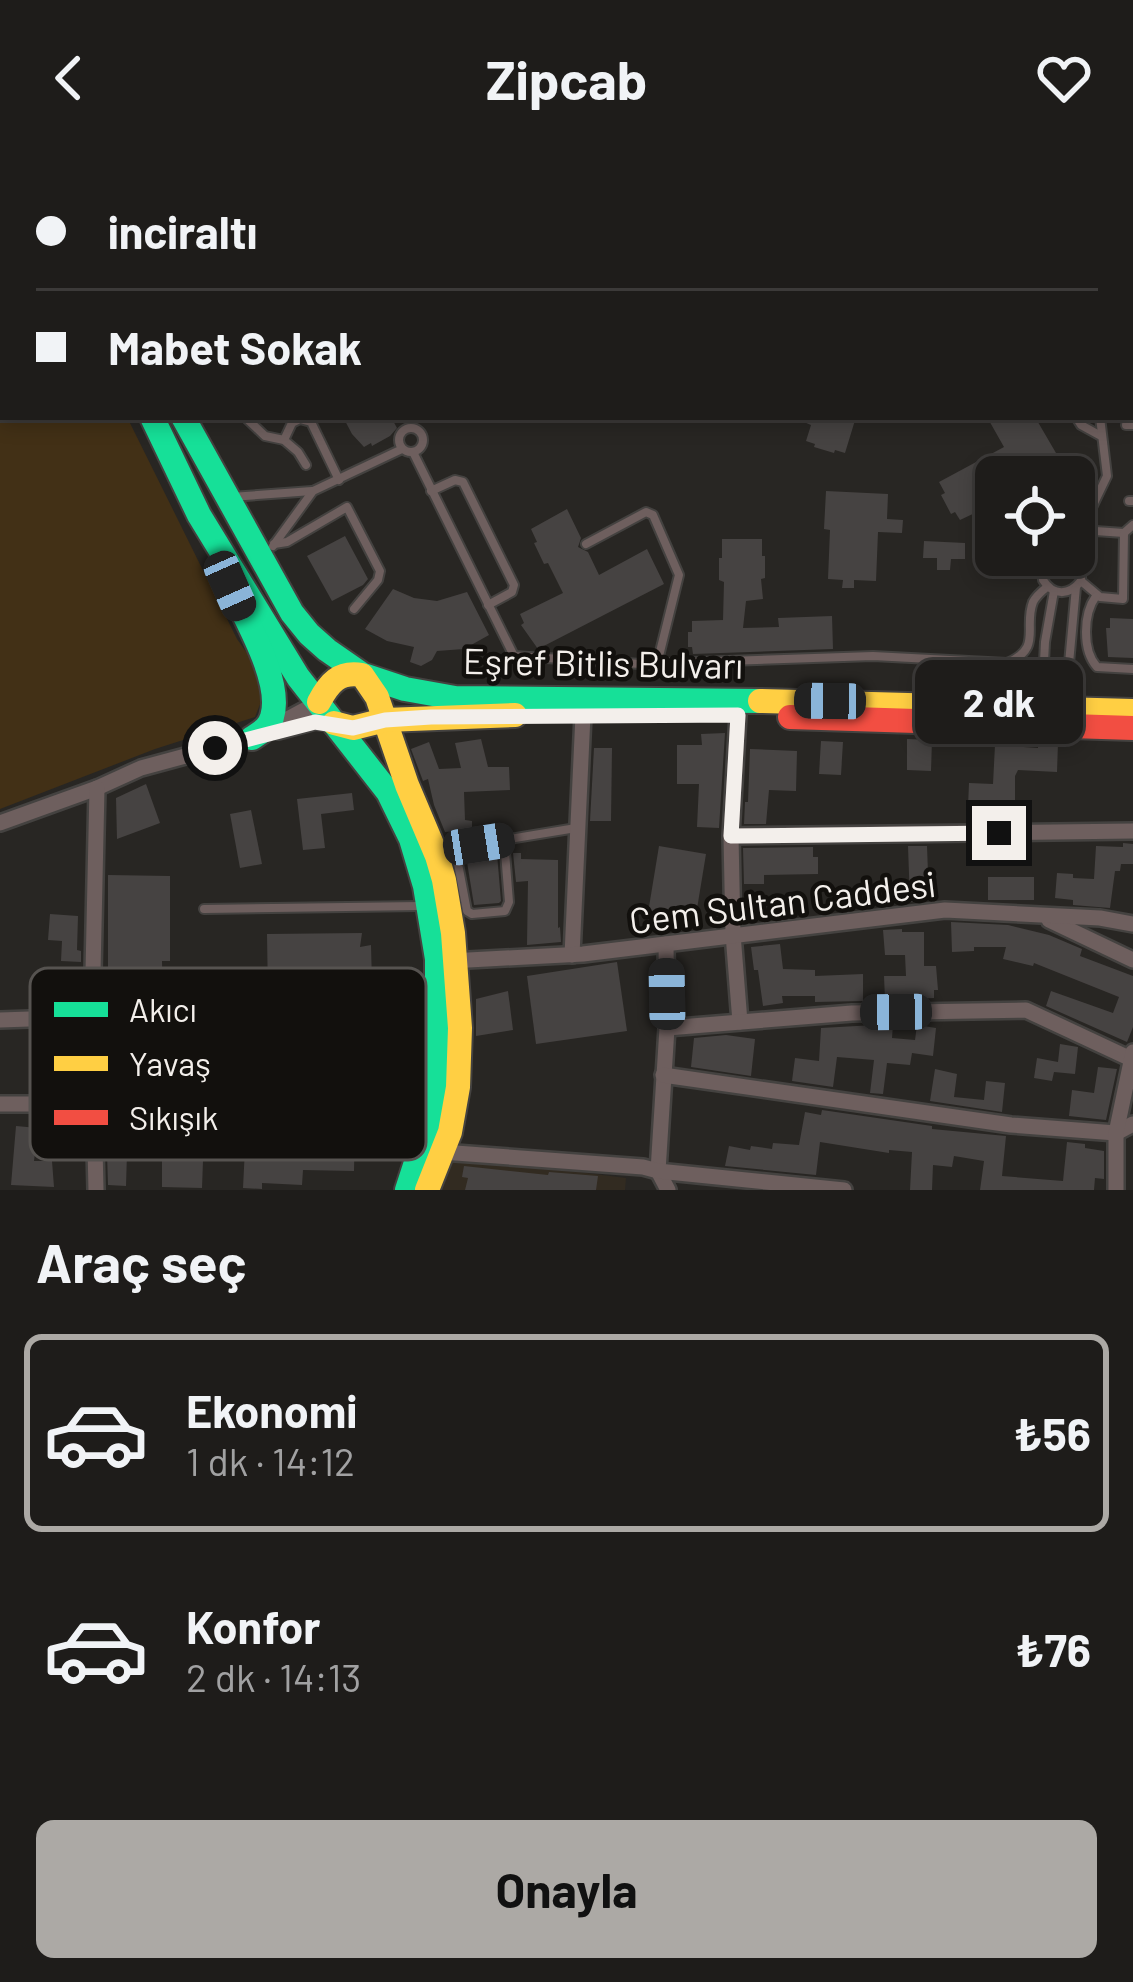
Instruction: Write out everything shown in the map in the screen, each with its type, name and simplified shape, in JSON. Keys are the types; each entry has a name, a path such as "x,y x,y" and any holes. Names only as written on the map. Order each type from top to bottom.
{"main road":[{"path":"153,420 199,515 273,693 272,721 252,737"},
{"path":"185,420 227,498 268,553 292,613 311,638 362,675 377,697 435,852 443,879 459,1060 456,1107 427,1190"},
{"path":"199,515 298,677 388,792 411,839 435,852"},
{"path":"319,702 339,675 362,675"},
{"name":"Eşref Bitlis Bulvarı","path":"362,675 415,692 455,698 804,700 1133,711"},
{"name":"Eşref Bitlis Bulvarı","path":"385,720 738,715 1133,728"},
{"path":"334,723 353,728 385,720"},
{"path":"426,1135 435,1104 437,1005 447,961 428,906 435,852"},
{"path":"407,1190 419,1160"}],"street":[{"path":"252,737 319,702"},
{"path":"572,955 583,715"},
{"path":"738,715 731,836 740,1022"},
{"path":"0,823 141,768 315,722 334,723"},
{"path":"93,968 97,788"},
{"path":"731,836 1133,832"},
{"name":"Cem Sultan Caddesi","path":"447,961 572,955 944,910 1133,924"},
{"path":"1040,915 1133,960"},
{"path":"666,944 667,1028 658,1172 668,1190"},
{"path":"426,1005 437,1005"},
{"path":"667,1028 852,1013 1026,1010 1132,1056 1116,1133 1116,1190"},
{"path":"0,1020 30,1019"},
{"path":"664,1075 1011,1125 1116,1133 1133,1124"},
{"path":"426,1104 435,1104"},
{"path":"442,1152 643,1167 844,1190"}],"lane":[{"path":"248,420 265,436 284,440 306,465"},
{"path":"284,440 298,420"},
{"path":"304,420 311,422 340,480"},
{"path":"1078,420 1102,437"},
{"path":"1095,500 1106,476 1100,420"},
{"path":"227,498 313,491 402,449 413,452 424,441 413,422 400,434 402,449"},
{"path":"413,452 514,656 657,664 873,656 1007,663 1022,655 1031,640 1035,596 1050,589 1061,593 1078,584"},
{"path":"431,491 454,480 463,482 514,585 512,592 488,605"},
{"path":"268,553 313,491"},
{"path":"268,553 347,507 380,575 354,609"},
{"path":"586,544 646,512 653,514 679,575 657,664"},
{"path":"1095,531 1124,533 1133,525"},
{"path":"1078,584 1096,595 1124,599 1124,533"},
{"path":"1043,576 1050,589 1045,642 1053,708"},
{"path":"1053,708 1079,576"},
{"path":"1096,595 1089,605 1088,656 1097,667 1133,668"},
{"path":"504,840 509,902 505,911 472,914 435,852 504,840 578,828"},
{"path":"204,909 428,906"}],"shaded area":[{"path":"0,420 128,420 266,689 255,717 155,749 0,809"},
{"path":"453,1156 626,1178 625,1190 438,1190"}],"building":[{"path":"345,420 393,420 397,428 372,446 364,447"},
{"path":"799,420 855,420 845,453 806,441 811,425"},
{"path":"989,420 1037,420 1058,456 987,456 1004,447"},
{"path":"975,463 975,513 960,520 955,512 951,514 939,482"},
{"path":"826,491 888,494 887,519 903,520 902,533 878,532 876,581 854,580 854,588 842,588 843,580 828,579"},
{"path":"567,509 581,538 578,547 588,552 599,575 647,549 664,584 538,649 521,625 520,614 563,593 548,563 544,564 531,529"},
{"path":"345,536 368,579 332,601 307,556"},
{"path":"722,539 762,539 763,599 746,601 743,628 779,627 778,618 832,616 833,649 693,654 688,647 692,621 723,620"},
{"path":"924,541 965,543 965,559 951,559 950,570 937,570 937,558 923,558"},
{"path":"393,589 437,601 467,592 489,635 464,649 437,651 421,666 410,662 414,647 387,641 365,629"},
{"path":"1110,618 1133,619 1133,658 1108,657"},
{"path":"725,733 719,828 697,827 699,784 677,784 677,745 702,745 701,734"},
{"path":"481,739 488,767 509,767 510,790 464,792 465,820 472,821 472,830 445,832 428,779 423,781 411,749 429,742 439,769 461,768 455,743"},
{"path":"907,739 932,740 931,771 907,770"},
{"path":"821,741 843,742 841,775 819,774"},
{"path":"1038,742 1058,743 1057,772 1018,770 1015,820 993,820 994,808 968,807 969,783 993,784 995,745 1038,748"},
{"path":"594,748 612,748 611,821 590,821"},
{"path":"750,749 797,751 796,791 769,790 766,824 744,824"},
{"path":"146,784 160,823 117,839 116,798"},
{"path":"352,793 354,810 321,814 325,848 303,850 297,799"},
{"path":"251,810 262,864 240,868 230,814"},
{"path":"1123,843 1133,844 1133,864 1121,864 1120,871 1115,871 1110,908 1073,905 1073,900 1055,898 1057,873 1094,879 1096,846 1123,847"},
{"path":"659,846 706,854 695,921 648,913"},
{"path":"908,846 927,846 929,900 910,902"},
{"path":"813,847 818,874 764,875 764,884 744,884 743,848"},
{"path":"513,853 521,853 521,859 558,860 561,942 527,945 528,881 516,882"},
{"path":"497,854 501,901 474,905 466,856"},
{"path":"108,875 170,876 170,961 162,961 162,968 108,968"},
{"path":"988,877 1034,877 1034,900 988,900"},
{"path":"50,914 78,916 81,962 61,961 62,941 48,940"},
{"path":"951,922 1008,925 1049,935 1082,949 1080,956 1133,976 1133,1027 1127,1042 1046,1006 1051,991 1113,1013 1119,997 1034,963 1003,959 1006,947 952,952"},
{"path":"883,930 924,932 924,966 936,966 934,998 885,1000 884,976 906,976 905,955 885,955"},
{"path":"362,933 360,947 371,945 372,968 268,968 267,934"},
{"path":"780,944 783,969 815,970 815,976 863,974 863,1001 815,1002 815,996 782,996 783,1003 763,1006 751,947"},
{"path":"617,962 627,1031 536,1044 527,976"},
{"path":"508,991 513,1030 476,1036 476,999"},
{"path":"893,1024 892,1038 915,1040 917,1025 936,1028 933,1056 912,1053 910,1065 887,1063 883,1094 870,1093 874,1060 837,1057 833,1087 792,1081 795,1058 819,1061 821,1028"},
{"path":"694,1038 755,1039 751,1076 691,1067"},
{"path":"1060,1044 1078,1047 1075,1074 1054,1072 1052,1081 1034,1078 1037,1058 1058,1062"},
{"path":"1098,1067 1117,1069 1106,1120 1069,1116 1072,1090 1094,1093"},
{"path":"935,1069 957,1074 954,1097 984,1100 986,1081 1005,1083 1002,1112 930,1101"},
{"path":"822,1110 1006,1136 1002,1176 1063,1181 1067,1142 1085,1144 1085,1148 1104,1151 1104,1179 1095,1178 1094,1190 980,1190 984,1161 954,1156 952,1167 933,1165 932,1190 910,1190 912,1152 820,1142 816,1175 725,1166 729,1146 750,1150 751,1146 772,1149 773,1143 799,1145 805,1112 821,1115"},
{"path":"16,1126 30,1127 30,1160 52,1161 54,1187 11,1185"},
{"path":"107,1160 127,1160 126,1186 108,1185"},
{"path":"162,1160 203,1161 202,1188 162,1187"},
{"path":"244,1160 354,1160 354,1171 303,1170 302,1185 262,1183 262,1189 243,1188"},
{"path":"464,1166 598,1176 596,1190 465,1190"}],"traffic: fast":[{"path":"153,420 199,515 298,677 388,792 411,839 425,886 437,959 435,1104 426,1132"},
{"path":"185,420 292,613 327,650 363,675 455,698 760,701"},
{"path":"231,588 261,651 272,687 271,721 252,738"},
{"path":"407,1190 417,1160"}],"traffic: slow":[{"path":"319,702 336,680 362,675 377,697 444,880 460,1028 458,1087 450,1132 427,1190"},
{"path":"760,701 1133,711"},
{"path":"334,723 353,728 385,720 515,715"}],"traffic: jam":[{"path":"790,717 1133,728"}],"route":[{"path":"215,748 315,722 361,728 385,720 431,717 738,715 731,836 999,833"}]}
